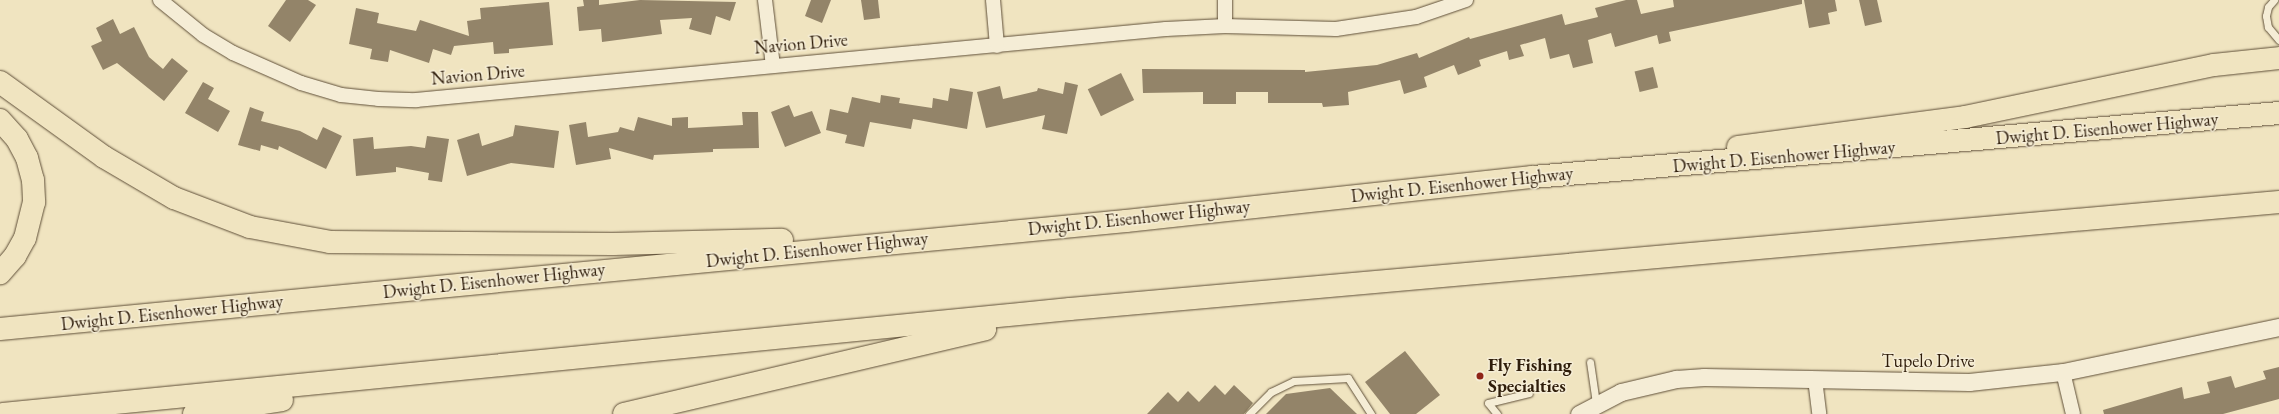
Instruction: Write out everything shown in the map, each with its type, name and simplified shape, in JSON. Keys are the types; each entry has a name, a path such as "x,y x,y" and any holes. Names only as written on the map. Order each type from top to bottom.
{"highway":[{"path":"1533,177 1818,135 1965,117 2214,65 2279,58"},
{"path":"0,82 104,157 174,198 250,227 330,242 613,244 951,237"},
{"name":"Dwight D. Eisenhower Highway","path":"0,329 951,237 1533,177 2279,113"},
{"path":"0,120 17,138 27,158 33,180 34,202 25,238 15,256 0,273"},
{"path":"2,414 1070,309 2279,202"},
{"path":"624,414 1070,309"},
{"path":"194,414 520,363"}],"street":[{"name":"Navion Drive","path":"160,0 203,35 248,60 302,84 341,95 378,99 416,100 997,46 1166,28 1225,26 1336,29 1375,25 1416,17 1466,0"},
{"path":"765,0 773,66"},
{"path":"993,0 997,46"},
{"path":"1225,0 1225,26"},
{"name":"Tupelo Drive","path":"1579,414 1596,403 1640,386 1676,379 1704,377 1969,382 2063,372 2279,326"},
{"path":"2063,372 2073,414"},
{"path":"1815,379 1819,414"}],"lane":[{"path":"2274,0 2268,7 2266,16 2268,27 2279,40"},
{"path":"1590,362 1596,403"},
{"path":"1249,414 1270,392 1294,381 1348,378 1371,414"},
{"path":"1497,414 1488,403 1529,393"}],"building":[{"path":"286,0 308,0 316,5 290,42 268,26"},
{"path":"583,0 599,0 599,5 640,0 736,2 730,21 716,16 711,35 689,29 692,18 660,20 662,34 602,42 601,29 579,31 577,7 584,6"},
{"path":"811,0 831,0 822,23 805,16"},
{"path":"861,0 878,0 880,18 864,20"},
{"path":"1626,0 1637,0 1641,14 1674,7 1673,0 1802,0 1802,4 1669,32 1671,41 1659,44 1657,35 1615,47 1611,33 1588,40 1593,63 1573,68 1569,54 1550,59 1545,38 1520,45 1524,56 1509,60 1507,51 1479,60 1481,66 1458,75 1454,65 1424,77 1427,87 1404,94 1400,80 1348,92 1349,105 1323,107 1322,103 1268,103 1268,92 1236,92 1236,104 1203,104 1203,92 1143,93 1142,69 1305,70 1305,72 1377,65 1417,53 1419,58 1469,37 1470,39 1562,14 1565,25 1598,17 1595,8"},
{"path":"1804,0 1835,0 1837,11 1828,13 1830,24 1809,28"},
{"path":"1859,0 1877,0 1882,22 1865,26"},
{"path":"549,2 553,45 509,49 509,53 494,54 493,42 454,46 451,55 433,49 429,63 390,50 388,62 370,59 372,49 349,44 356,8 379,13 377,23 416,31 420,20 469,36 467,21 481,19 480,8"},
{"path":"113,19 120,34 134,27 149,57 163,69 172,58 188,71 164,101 117,63 103,70 91,46 102,41 96,28"},
{"path":"1653,67 1658,87 1640,92 1635,72"},
{"path":"1121,73 1134,100 1101,116 1088,89"},
{"path":"203,82 214,88 208,99 230,111 218,132 185,113"},
{"path":"1065,82 1078,85 1067,134 1042,129 1045,115 986,128 977,92 1000,86 1003,99 1037,91 1038,88 1063,94"},
{"path":"950,88 973,92 967,129 913,119 911,129 870,122 864,147 845,143 847,135 826,130 830,109 848,113 852,97 880,103 881,95 900,98 899,103 932,108 933,98 948,101"},
{"path":"789,105 794,117 812,111 821,133 785,147 771,112"},
{"path":"250,107 264,112 261,121 300,131 317,140 323,127 342,136 326,169 279,146 278,150 261,145 260,151 238,145"},
{"path":"742,112 758,112 759,148 713,149 713,152 654,155 653,160 609,148 611,159 576,165 569,125 586,122 588,137 618,132 620,127 634,131 638,117 672,126 672,118 688,117 688,128 743,125"},
{"path":"515,125 559,131 554,168 511,163 467,176 457,140 479,133 482,146 513,136"},
{"path":"427,136 449,139 442,182 428,180 429,173 396,167 396,172 356,176 353,139 373,137 374,149 411,146 425,148"},
{"path":"1405,351 1440,395 1416,414 1390,414 1365,382"},
{"path":"2279,367 2279,399 2223,414 2104,414 2103,410 2182,387 2184,399 2210,393 2207,382 2231,376 2235,388 2266,379 2263,371"},
{"path":"1215,385 1225,395 1234,385 1253,403 1244,414 1147,414 1168,392 1178,402 1188,391 1199,402"},
{"path":"1330,388 1357,414 1266,414 1286,394"}],"place":[{"name":"Fly Fishing Specialties","path":"1480,376"}]}
